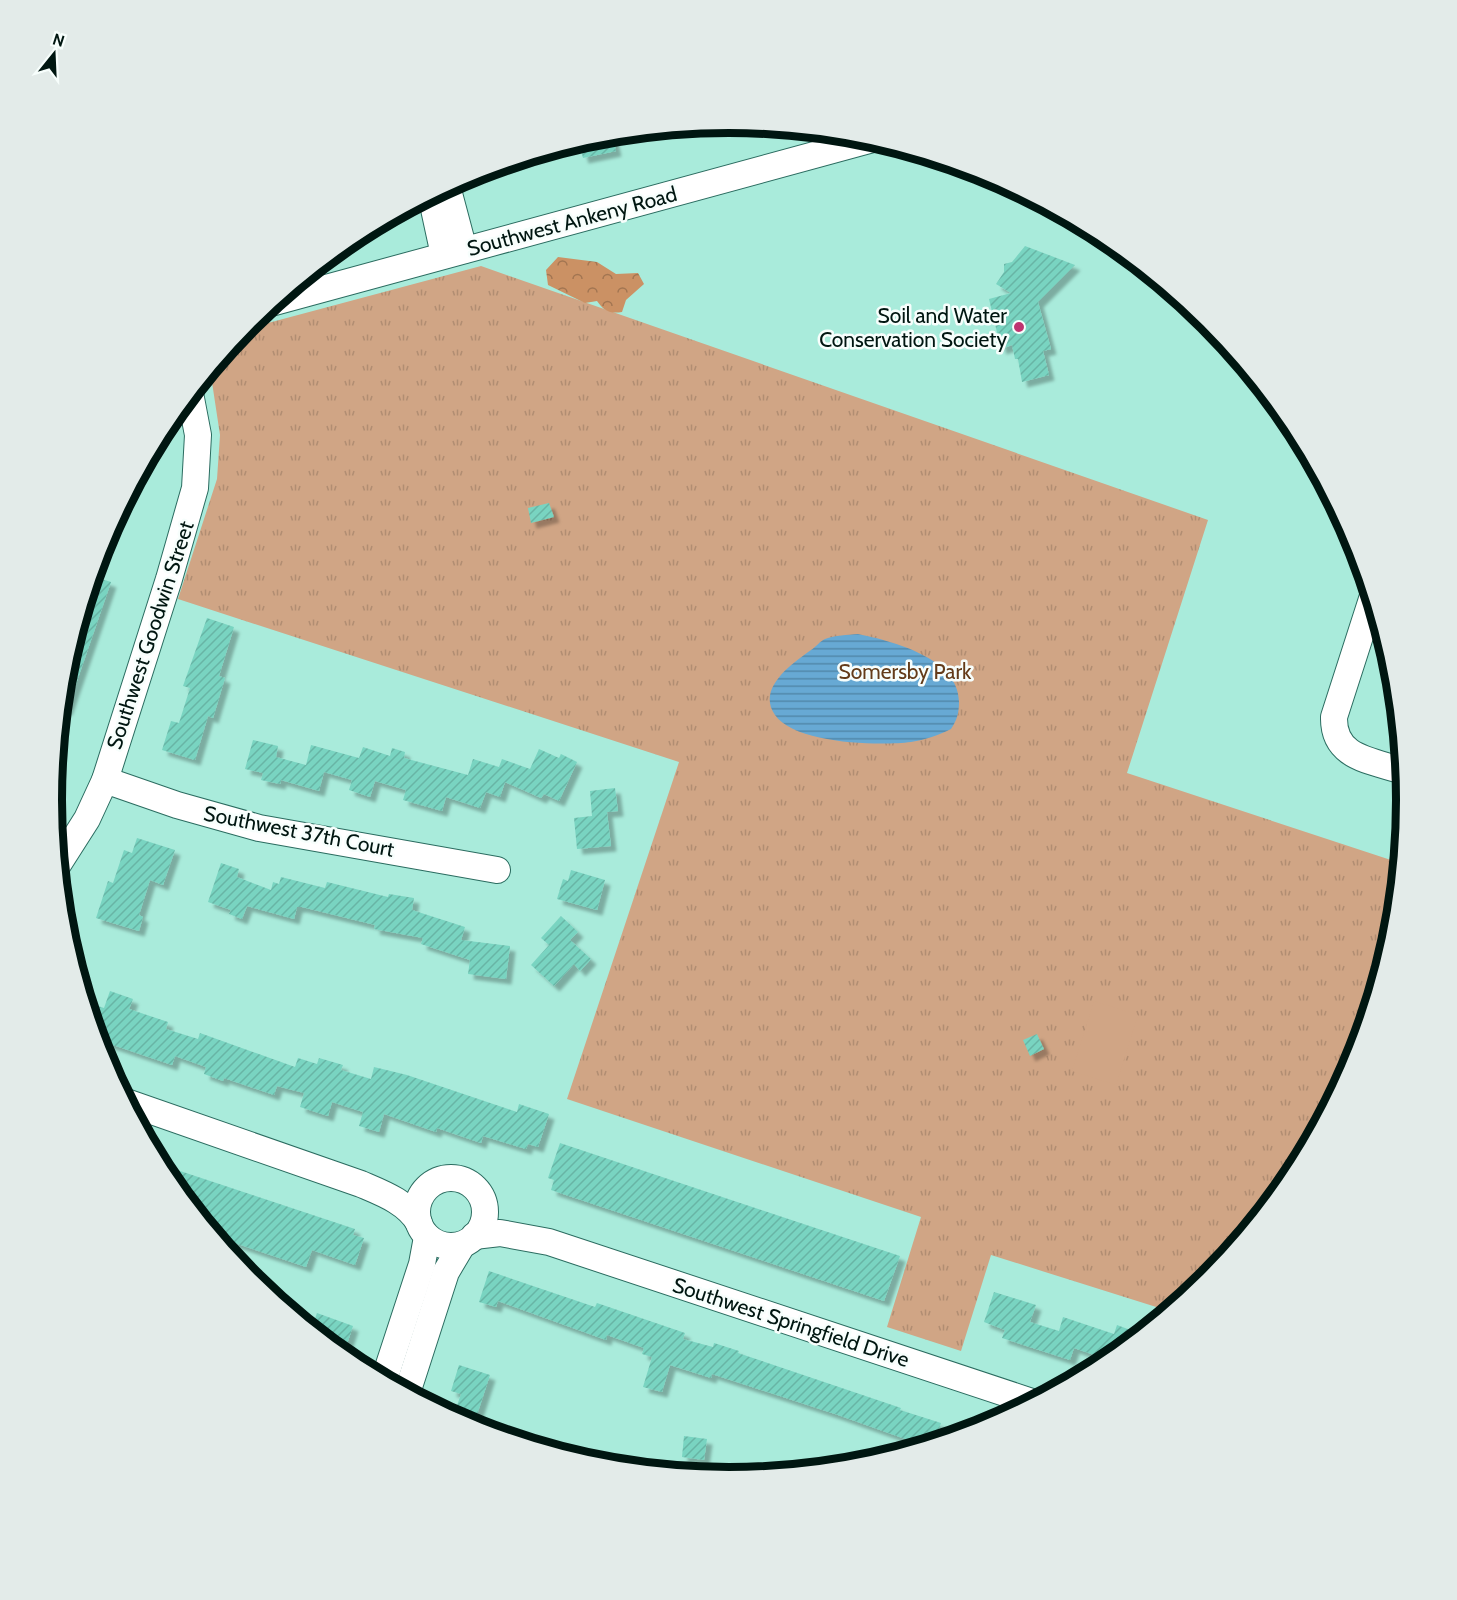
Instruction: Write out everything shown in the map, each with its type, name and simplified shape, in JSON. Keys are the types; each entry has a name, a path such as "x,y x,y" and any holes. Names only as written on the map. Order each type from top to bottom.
{"street":[{"name":"Southwest Ankeny Road","path":"291,297 852,145"},
{"path":"448,195 454,252"},
{"path":"434,202 454,252"},
{"name":"Southwest Goodwin Street","path":"64,855 87,819 105,780 169,579 195,488 198,435 192,404"},
{"path":"1368,611 1334,717 1334,733 1343,749 1395,768"},
{"name":"Southwest 37th Court","path":"105,780 177,806 259,828 497,870"},
{"path":"136,1105 340,1175 397,1201 415,1215 423,1230 442,1245 468,1241"},
{"path":"340,1175 383,1185 427,1187 444,1179 468,1181 486,1204 483,1223 446,1272 409,1386"},
{"path":"386,1373 422,1264 423,1230 418,1210 427,1187"},
{"name":"Southwest Springfield Drive","path":"486,1204 513,1225 549,1242 1022,1399"},
{"name":"Southwest Springfield Drive","path":"468,1241 500,1233 549,1242"}],"green space":[{"path":"558,257 597,262 616,274 638,273 644,284 626,300 622,312 614,313 602,307 597,301 585,303 548,285 546,270"},
{"name":"Somersby Park","path":"481,266 1208,520 1127,773 1392,861 1383,930 1373,973 1345,1055 1327,1095 1283,1171 1258,1206 1200,1272 1160,1308 991,1255 961,1351 887,1327 921,1217 567,1099 679,762 178,599 217,479 220,435 211,379 260,325"},
{"path":"1094,1001 1138,1015 1116,1085 1072,1071"}],"water":[{"path":"858,634 888,641 921,654 948,674 956,687 959,702 959,710 951,729 911,742 859,743 838,741 800,732 785,725 775,715 770,705 770,695 773,686 787,669 825,639"}],"building":[{"path":"614,143 616,151 583,158 581,150"},
{"name":"Soil and Water Conservation Society","path":"1025,246 1075,265 1038,302 1051,349 1043,351 1049,375 1022,382 1018,359 1015,359 1012,345 1001,349 989,299 1011,293 996,284 1004,272 1004,264 1012,262"},
{"path":"549,503 554,517 531,523 528,508"},
{"path":"100,578 111,582 68,707 84,627 97,586"},
{"path":"207,618 234,627 219,676 225,678 213,718 208,716 195,760 162,750 171,721 179,723 190,688 183,686"},
{"path":"253,740 278,746 276,757 306,765 311,745 359,758 363,747 390,756 392,748 405,752 404,758 468,775 473,759 499,767 502,759 530,769 539,749 559,758 561,754 577,762 559,801 544,794 541,798 505,782 500,797 486,792 480,808 446,797 442,811 403,800 406,790 375,781 370,797 349,790 352,780 324,772 319,791 281,780 280,784 261,780 263,773 245,769"},
{"path":"615,788 618,811 607,812 611,846 577,849 574,818 592,816 590,791"},
{"path":"137,838 175,850 163,885 150,880 139,915 143,917 139,931 96,918 108,881 113,883 124,850 132,853"},
{"path":"221,863 239,869 237,877 271,890 273,882 279,884 281,877 325,888 327,882 388,897 389,894 414,898 412,910 465,927 461,940 510,946 506,979 468,974 470,960 421,944 423,938 374,929 375,925 302,907 297,907 294,919 247,906 242,919 229,914 231,910 208,902"},
{"path":"571,870 605,880 597,910 557,899 563,879 568,881"},
{"path":"561,916 578,932 570,940 591,959 580,971 574,964 554,986 531,965 549,945 541,938"},
{"path":"110,991 133,999 129,1009 168,1022 166,1029 198,1039 200,1033 295,1067 298,1058 317,1064 319,1058 343,1065 341,1070 371,1079 374,1067 407,1075 517,1112 519,1104 549,1114 538,1147 528,1144 526,1149 483,1136 481,1143 437,1128 436,1132 384,1114 379,1132 359,1126 363,1112 332,1102 328,1116 300,1107 304,1093 277,1086 274,1095 224,1078 223,1081 204,1074 206,1067 175,1056 172,1065 108,1043 107,1033 103,1032 96,1011 98,1006 104,1008"},
{"path":"1037,1034 1044,1049 1030,1056 1023,1040"},
{"path":"560,1143 900,1256 884,1301 551,1190 554,1180 548,1178"},
{"path":"172,1168 355,1229 353,1235 364,1238 355,1265 312,1250 306,1267 228,1241"},
{"path":"489,1271 595,1307 597,1303 685,1333 683,1339 713,1347 714,1343 739,1351 738,1353 941,1423 939,1429 945,1431 911,1441 712,1374 711,1378 670,1365 662,1392 643,1387 652,1357 642,1354 644,1348 607,1335 606,1340 498,1301 496,1307 479,1302"},
{"path":"994,1292 1036,1305 1030,1322 1059,1331 1063,1317 1114,1334 1117,1325 1132,1331 1097,1356 1074,1348 1070,1360 1002,1338 1005,1330 984,1322"},
{"path":"317,1313 353,1326 346,1346 322,1329 314,1322"},
{"path":"459,1365 490,1375 476,1417 456,1408 461,1394 451,1391"},
{"path":"684,1436 707,1439 704,1460 682,1457"}],"place":[{"name":"Soil and Water Conservation Society","path":"1019,327"}]}
